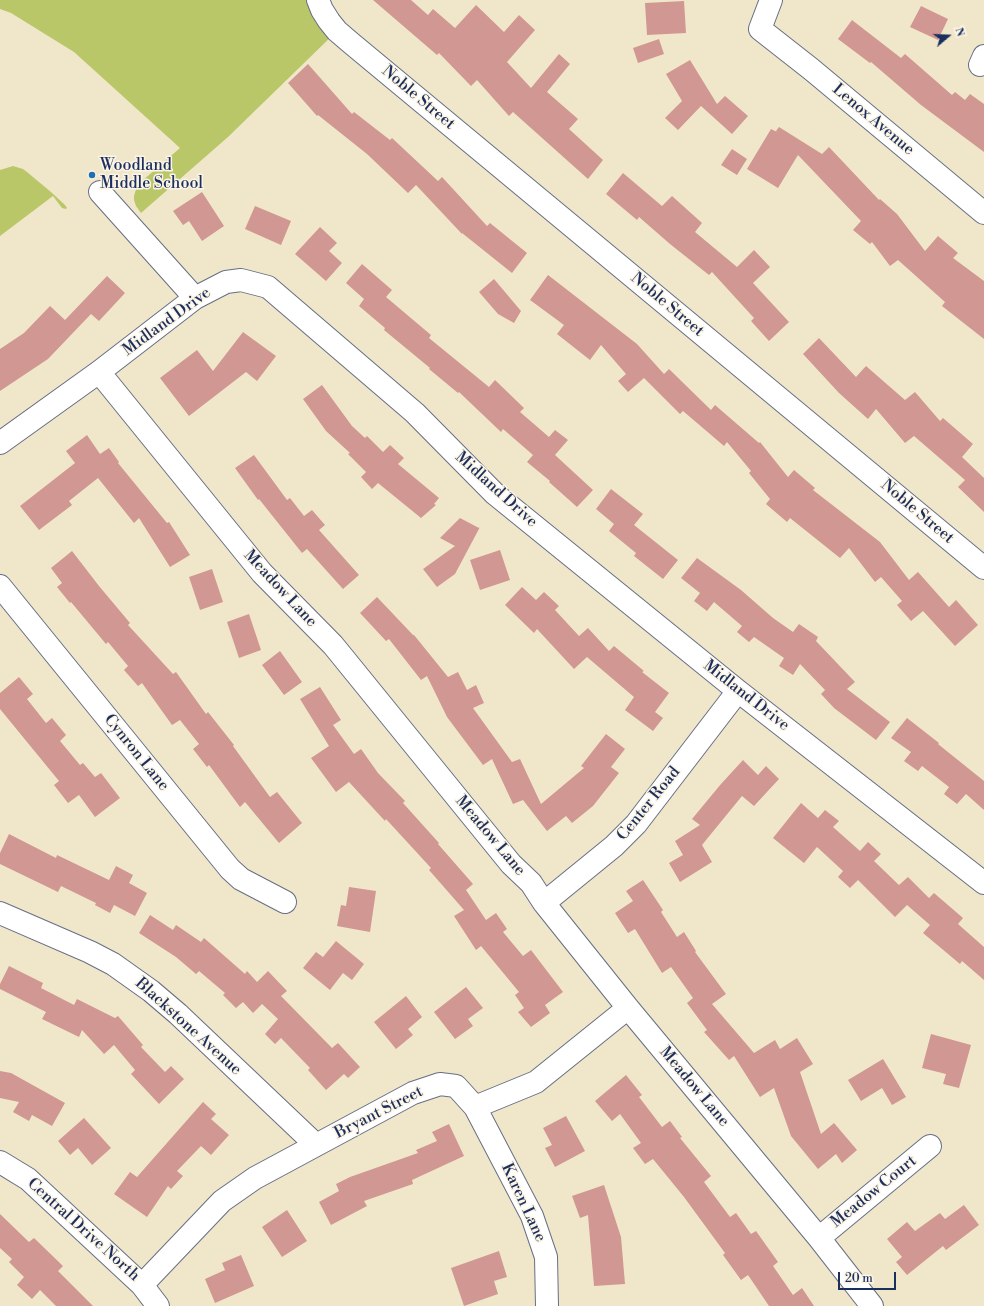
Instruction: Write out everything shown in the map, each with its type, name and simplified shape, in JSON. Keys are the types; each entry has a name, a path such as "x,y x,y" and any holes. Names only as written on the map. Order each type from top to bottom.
{"street":[{"name":"Noble Street","path":"318,0 322,10 337,31 984,568"},
{"name":"Lenox Avenue","path":"771,0 760,29 811,69 984,213"},
{"path":"100,192 195,298"},
{"name":"Midland Drive","path":"0,443 99,372 195,298 226,282 241,280 268,288 415,413 495,494 738,691 984,883"},
{"name":"Meadow Lane","path":"99,372 262,573 333,645 511,864 531,883 544,903 628,1008 819,1238 872,1306"},
{"name":"Cynron Lane","path":"0,586 230,868 241,879 285,902"},
{"name":"Center Road","path":"544,903 614,846 636,824 738,691"},
{"name":"Blackstone Avenue","path":"0,913 90,952 113,964 146,988 178,1014 316,1145"},
{"path":"475,1107 536,1082 628,1008"},
{"name":"Bryant Street","path":"142,1285 222,1202 255,1178 413,1093 440,1084 456,1086 475,1107"},
{"name":"Karen Lane","path":"475,1107 532,1216 546,1257 548,1306"},
{"name":"Meadow Court","path":"819,1238 930,1146"},
{"name":"Central Drive North","path":"0,1162 28,1179 142,1285 158,1306"}],"green space":[{"path":"0,0 318,0 337,31 228,137 141,213 134,200 137,186 180,148 74,52 11,13 0,9"},
{"path":"13,166 27,172 67,208 62,208 53,196 0,236 0,170"}],"building":[{"path":"373,0 411,0 428,15 433,9 455,28 476,5 504,32 519,15 535,30 507,62 531,88 559,54 570,64 547,92 578,119 569,129 603,160 588,179 513,112 509,116 477,80 471,86 439,53 437,55"},
{"path":"684,1 686,33 647,35 645,3"},
{"path":"921,6 948,19 938,40 910,27"},
{"path":"852,20 901,58 905,54 952,95 955,92 965,100 970,94 984,104 984,152 921,105 871,62 870,63 838,39"},
{"path":"659,39 664,54 638,63 633,48"},
{"path":"690,60 717,104 725,96 748,116 732,134 701,106 678,130 665,118 682,101 666,74"},
{"path":"308,64 352,114 354,112 390,140 392,138 438,181 442,177 487,226 490,223 527,253 512,273 462,234 416,185 408,193 367,154 318,115 317,116 288,83"},
{"path":"779,127 822,154 829,147 879,200 880,199 897,214 925,251 938,236 958,253 953,258 984,281 984,339 942,306 945,302 898,260 890,266 872,242 870,244 853,230 861,221 798,155 778,188 747,169 771,129 777,132 776,131"},
{"path":"732,149 747,159 737,175 721,165"},
{"path":"623,173 662,206 672,196 702,223 695,232 737,267 754,250 770,267 753,283 789,322 769,341 751,321 754,318 712,272 709,275 639,217 637,220 606,194"},
{"path":"202,192 224,226 202,241 189,221 183,225 173,211"},
{"path":"255,206 291,221 281,245 245,229"},
{"path":"320,227 337,243 329,251 342,263 326,281 295,254"},
{"path":"362,264 392,290 386,297 431,335 429,338 489,387 495,380 524,408 520,412 549,437 555,430 568,440 555,455 593,490 577,507 549,482 550,481 527,462 533,455 503,429 501,432 459,392 458,393 429,369 430,368 384,330 385,328 359,306 364,299 346,283"},
{"path":"548,275 637,344 664,374 669,369 711,410 715,405 759,443 760,442 788,477 794,470 815,488 813,490 880,542 909,580 918,572 949,607 956,600 978,625 955,646 923,611 911,621 897,605 902,601 881,577 875,582 849,548 840,558 790,518 787,522 766,504 770,499 749,473 751,471 727,442 724,446 683,411 680,414 644,378 628,392 618,381 626,374 601,345 590,360 557,334 564,325 530,300"},
{"path":"107,276 125,293 99,321 91,314 48,359 0,391 0,349 24,333 50,306 65,320"},
{"path":"494,279 521,311 514,323 498,314 479,292"},
{"path":"243,332 276,356 257,381 246,372 189,416 160,378 197,350 213,371"},
{"path":"819,338 856,377 866,366 905,400 915,392 940,421 943,418 973,444 962,457 984,478 984,512 958,487 965,480 914,436 905,443 876,409 868,419 839,393 803,354"},
{"path":"322,385 352,426 365,438 367,436 383,452 390,445 404,458 398,464 439,498 434,504 436,505 421,518 378,483 372,489 361,477 366,472 348,454 350,453 326,431 303,399"},
{"path":"87,435 100,454 109,448 119,462 118,463 167,523 169,522 190,555 170,567 139,518 134,523 98,478 69,501 72,505 39,530 20,506 75,463 66,451"},
{"path":"254,455 287,500 290,498 304,516 312,510 325,525 319,530 359,575 343,589 307,549 302,553 259,499 258,500 235,468"},
{"path":"611,489 643,514 634,525 678,560 663,579 634,556 636,553 609,531 614,524 596,509"},
{"path":"460,518 479,528 480,527 455,574 437,587 423,569 455,546 440,538"},
{"path":"500,550 510,580 480,590 470,560"},
{"path":"72,551 130,623 128,625 173,674 176,672 206,714 208,712 234,745 233,746 270,797 277,792 302,823 279,843 245,802 240,807 209,765 207,767 193,749 199,744 180,720 172,725 142,683 138,686 124,670 128,666 108,642 106,644 57,587 62,583 51,568"},
{"path":"697,558 741,590 773,618 793,632 799,624 818,637 816,641 855,682 847,689 890,722 876,740 834,708 821,694 825,690 800,664 793,675 779,666 784,658 754,637 749,642 737,632 742,626 714,602 707,611 694,601 700,593 681,578"},
{"path":"212,569 223,602 200,610 189,577"},
{"path":"522,587 536,600 544,592 559,606 555,610 579,636 588,628 609,651 614,646 644,671 642,672 669,693 655,712 663,718 653,731 625,710 634,697 587,657 574,669 537,629 534,633 505,605"},
{"path":"377,597 414,635 448,677 458,672 467,690 476,685 484,703 473,708 512,762 520,759 541,804 584,768 581,766 606,734 625,749 611,767 619,773 593,806 572,823 566,816 547,831 523,800 513,804 492,759 483,765 447,717 427,676 421,680 389,639 386,641 360,613"},
{"path":"249,614 261,650 239,658 227,622"},
{"path":"280,651 302,682 284,695 262,665"},
{"path":"19,677 33,694 27,699 46,723 52,718 66,735 60,741 80,765 83,763 95,777 101,773 120,798 95,817 79,795 68,803 54,785 59,781 0,709 0,693"},
{"path":"320,687 341,720 333,725 354,754 361,749 378,773 405,801 403,803 473,884 466,890 486,920 496,913 507,929 503,932 523,956 531,950 563,992 545,1005 550,1013 531,1027 518,1012 524,1008 515,995 519,992 481,946 476,950 454,916 464,910 429,870 431,868 386,819 385,821 349,782 336,792 311,758 329,746 300,699"},
{"path":"907,718 984,781 984,810 966,794 957,804 944,794 949,787 922,766 918,771 904,761 911,752 891,738"},
{"path":"743,760 758,775 766,766 779,779 754,806 742,796 702,845 712,862 680,882 669,863 683,855 675,841 700,825 692,819"},
{"path":"801,803 818,818 825,810 839,821 833,827 860,851 868,842 881,854 874,861 899,885 908,877 929,898 934,893 963,918 958,924 984,947 984,980 962,961 960,964 923,933 930,925 907,905 895,917 858,880 850,888 838,877 843,871 817,847 804,863 773,838"},
{"path":"9,834 56,858 57,855 109,880 116,866 133,875 129,883 147,893 135,916 114,905 110,913 95,905 96,903 61,886 58,892 0,864 0,853"},
{"path":"643,880 663,910 661,912 677,937 684,932 696,951 695,952 726,994 712,1004 754,1053 775,1040 780,1049 797,1038 813,1064 800,1072 821,1134 834,1123 857,1150 842,1163 836,1154 818,1169 791,1136 774,1088 760,1097 734,1056 729,1060 704,1032 707,1030 687,1003 693,998 671,967 662,973 635,929 628,933 615,913 633,901 626,891"},
{"path":"349,887 376,891 370,932 337,926 341,905 346,906"},
{"path":"150,915 173,930 176,925 201,942 204,938 245,974 247,971 257,982 268,971 287,991 281,996 332,1048 338,1043 360,1067 348,1078 344,1074 326,1090 308,1070 310,1068 281,1038 275,1044 265,1034 278,1019 262,1004 253,1013 243,1002 236,1008 223,995 225,993 199,971 196,974 176,957 139,933"},
{"path":"336,941 364,964 352,980 343,973 330,990 303,968 316,952 323,957"},
{"path":"9,966 43,983 41,988 74,1005 77,999 115,1018 118,1016 143,1045 141,1047 165,1072 171,1066 184,1079 159,1104 131,1074 135,1070 114,1045 104,1054 82,1030 79,1037 42,1019 46,1012 0,989 0,984"},
{"path":"466,987 483,1008 468,1019 473,1026 455,1039 434,1012"},
{"path":"406,996 422,1017 408,1029 413,1035 396,1049 374,1022"},
{"path":"931,1034 971,1045 959,1088 943,1084 946,1074 922,1068"},
{"path":"883,1059 906,1097 892,1105 882,1088 861,1101 848,1080"},
{"path":"0,1071 11,1073 65,1103 52,1126 32,1115 29,1121 13,1112 19,1102 0,1098"},
{"path":"626,1075 642,1095 639,1097 662,1127 670,1121 682,1137 680,1138 711,1176 704,1182 730,1217 736,1213 751,1234 756,1231 778,1262 773,1266 793,1295 802,1288 814,1306 769,1306 748,1275 741,1280 723,1255 725,1253 684,1197 653,1159 645,1164 633,1148 641,1143 620,1114 612,1121 595,1101"},
{"path":"203,1102 216,1114 211,1119 229,1135 211,1155 201,1146 177,1171 183,1176 171,1189 168,1186 147,1217 114,1194 130,1172 137,1177"},
{"path":"566,1116 585,1151 555,1167 545,1148 552,1145 543,1128"},
{"path":"84,1118 111,1148 92,1165 78,1148 70,1155 58,1141"},
{"path":"449,1124 464,1156 412,1180 413,1184 364,1201 367,1206 331,1225 319,1202 339,1191 336,1184 350,1177 418,1153 416,1150 437,1141 432,1132"},
{"path":"604,1185 621,1237 625,1284 594,1286 588,1215 580,1218 572,1196"},
{"path":"964,1205 979,1225 946,1250 943,1246 907,1275 896,1262 902,1257 887,1239 907,1222 915,1231 940,1213 945,1219"},
{"path":"287,1210 307,1241 282,1257 262,1227"},
{"path":"0,1214 29,1242 34,1238 63,1266 58,1271 93,1306 56,1306 40,1290 32,1299 17,1285 24,1277 9,1262 12,1259 0,1248"},
{"path":"499,1251 507,1277 494,1281 498,1294 464,1306 451,1268"},
{"path":"241,1255 254,1286 215,1303 205,1279 225,1270 222,1263"}],"place":[{"name":"Woodland Middle School","path":"92,175"}]}
